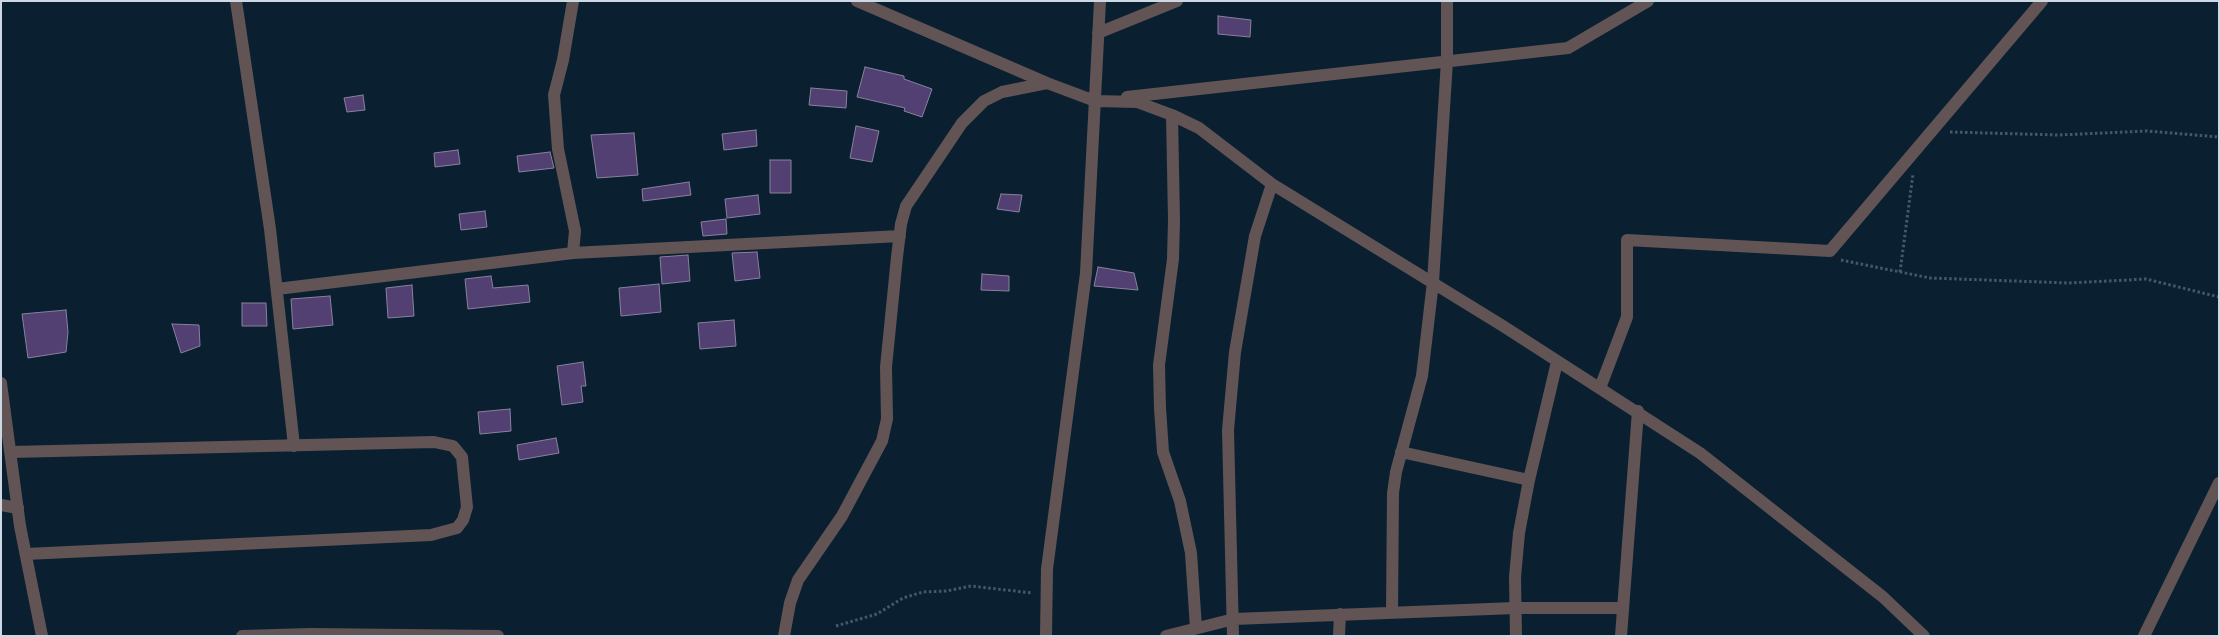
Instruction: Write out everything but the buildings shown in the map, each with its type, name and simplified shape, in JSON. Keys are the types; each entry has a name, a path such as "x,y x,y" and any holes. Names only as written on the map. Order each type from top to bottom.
{"street":[{"path":"236,1 270,228 294,446"},
{"path":"573,1 563,60 554,95 558,149 574,231 573,253"},
{"path":"856,1 1047,83 1095,101 1138,102 1199,128 1272,184 1433,282 1557,362 1638,411 1700,453 1883,597 1924,636"},
{"path":"1046,636 1046,594 1050,546 1086,273 1100,1"},
{"path":"1098,33 1177,1"},
{"path":"1392,612 1394,494 1401,452 1422,376 1433,282 1447,61 1447,1"},
{"path":"1095,101 1568,48 1648,1"},
{"path":"1600,388 1627,317 1627,240 1830,251 2042,1"},
{"path":"784,636 790,603 798,580 842,516 882,441 887,419 886,367 900,236 906,206 962,123 984,101 1002,92 1047,83"},
{"path":"1172,115 1173,259 1159,366 1160,408 1163,452 1180,501 1190,553 1196,628"},
{"path":"1233,636 1234,619 1228,497 1228,430 1235,352 1255,236 1272,184"},
{"path":"277,289 573,253 900,236"},
{"path":"1516,636 1515,608 1519,534 1529,480 1557,362"},
{"path":"1,383 18,508 42,636"},
{"path":"1621,636 1638,411"},
{"path":"10,452 434,442 453,446 462,457 467,507 463,520 457,528 431,534 26,554"},
{"path":"1401,452 1529,480"},
{"path":"2144,636 2219,483"},
{"path":"1,505 18,508"},
{"path":"1166,636 1234,619 1515,608 1622,608"},
{"path":"1339,636 1340,614"},
{"path":"242,636 310,634 498,636"}],"path":[{"path":"1932,132 2059,135 2147,131 2219,137"},
{"path":"1900,272 1917,149"},
{"path":"1830,251 1837,259 1930,278 2069,283 2146,279 2219,297"},
{"path":"836,626 877,614 903,598 923,592 946,591 972,586 1046,594"}]}
